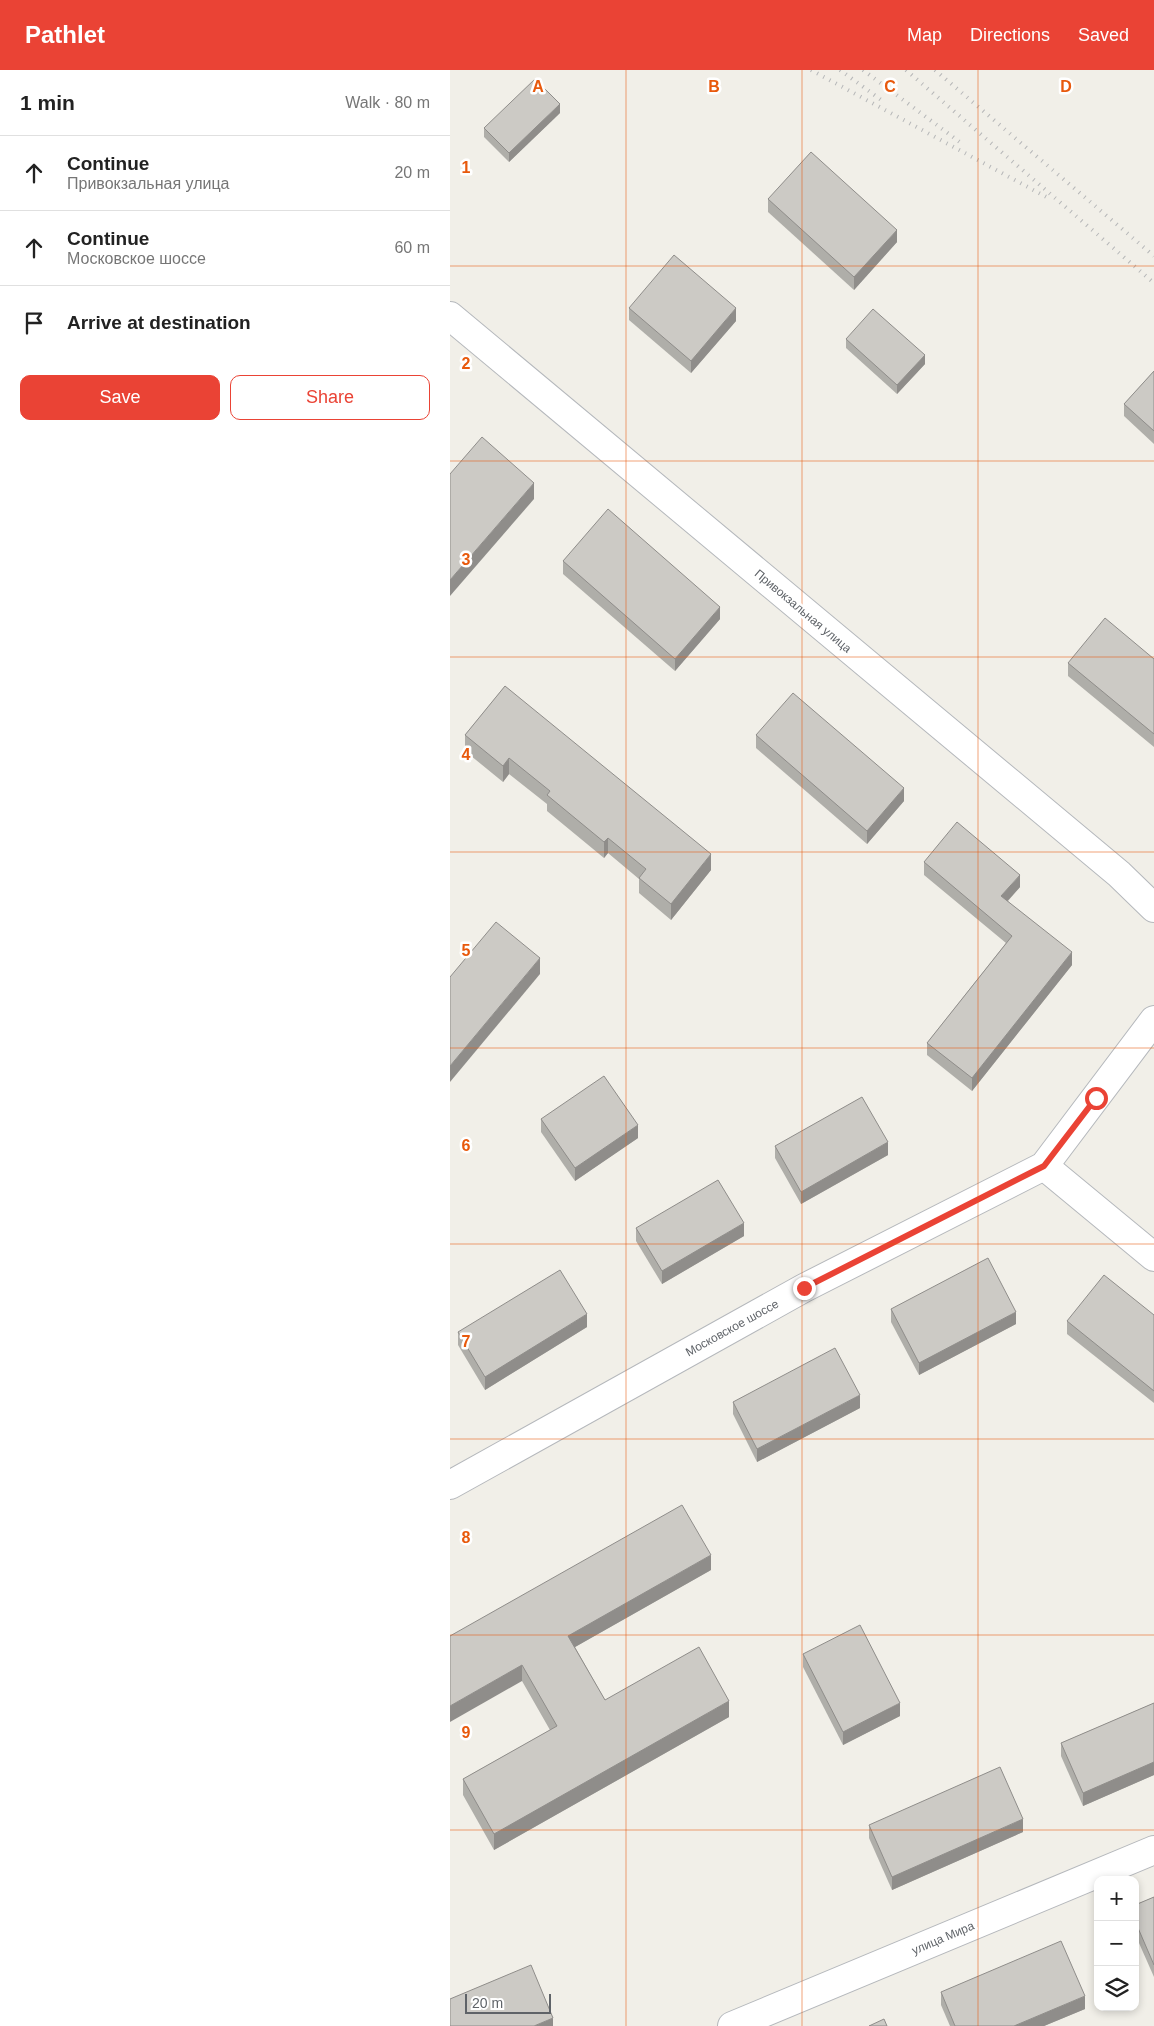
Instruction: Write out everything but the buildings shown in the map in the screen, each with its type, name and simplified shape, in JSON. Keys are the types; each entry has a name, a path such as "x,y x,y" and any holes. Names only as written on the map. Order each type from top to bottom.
{"street":[{"name":"Привокзальная улица","path":"450,316 1118,874 1154,908"},
{"path":"1154,1020 1044,1166 1154,1257"},
{"name":"Московское шоссе","path":"450,1485 804,1288 1044,1166"},
{"name":"улица Мира","path":"732,2026 1154,1850"}],"railway":[{"path":"811,70 1050,199"},
{"path":"840,70 884,102"},
{"path":"863,70 961,143"},
{"path":"906,70 1154,283"},
{"path":"935,70 1154,256"}],"route":[{"path":"804,1288 1044,1166 1096,1098"}]}
